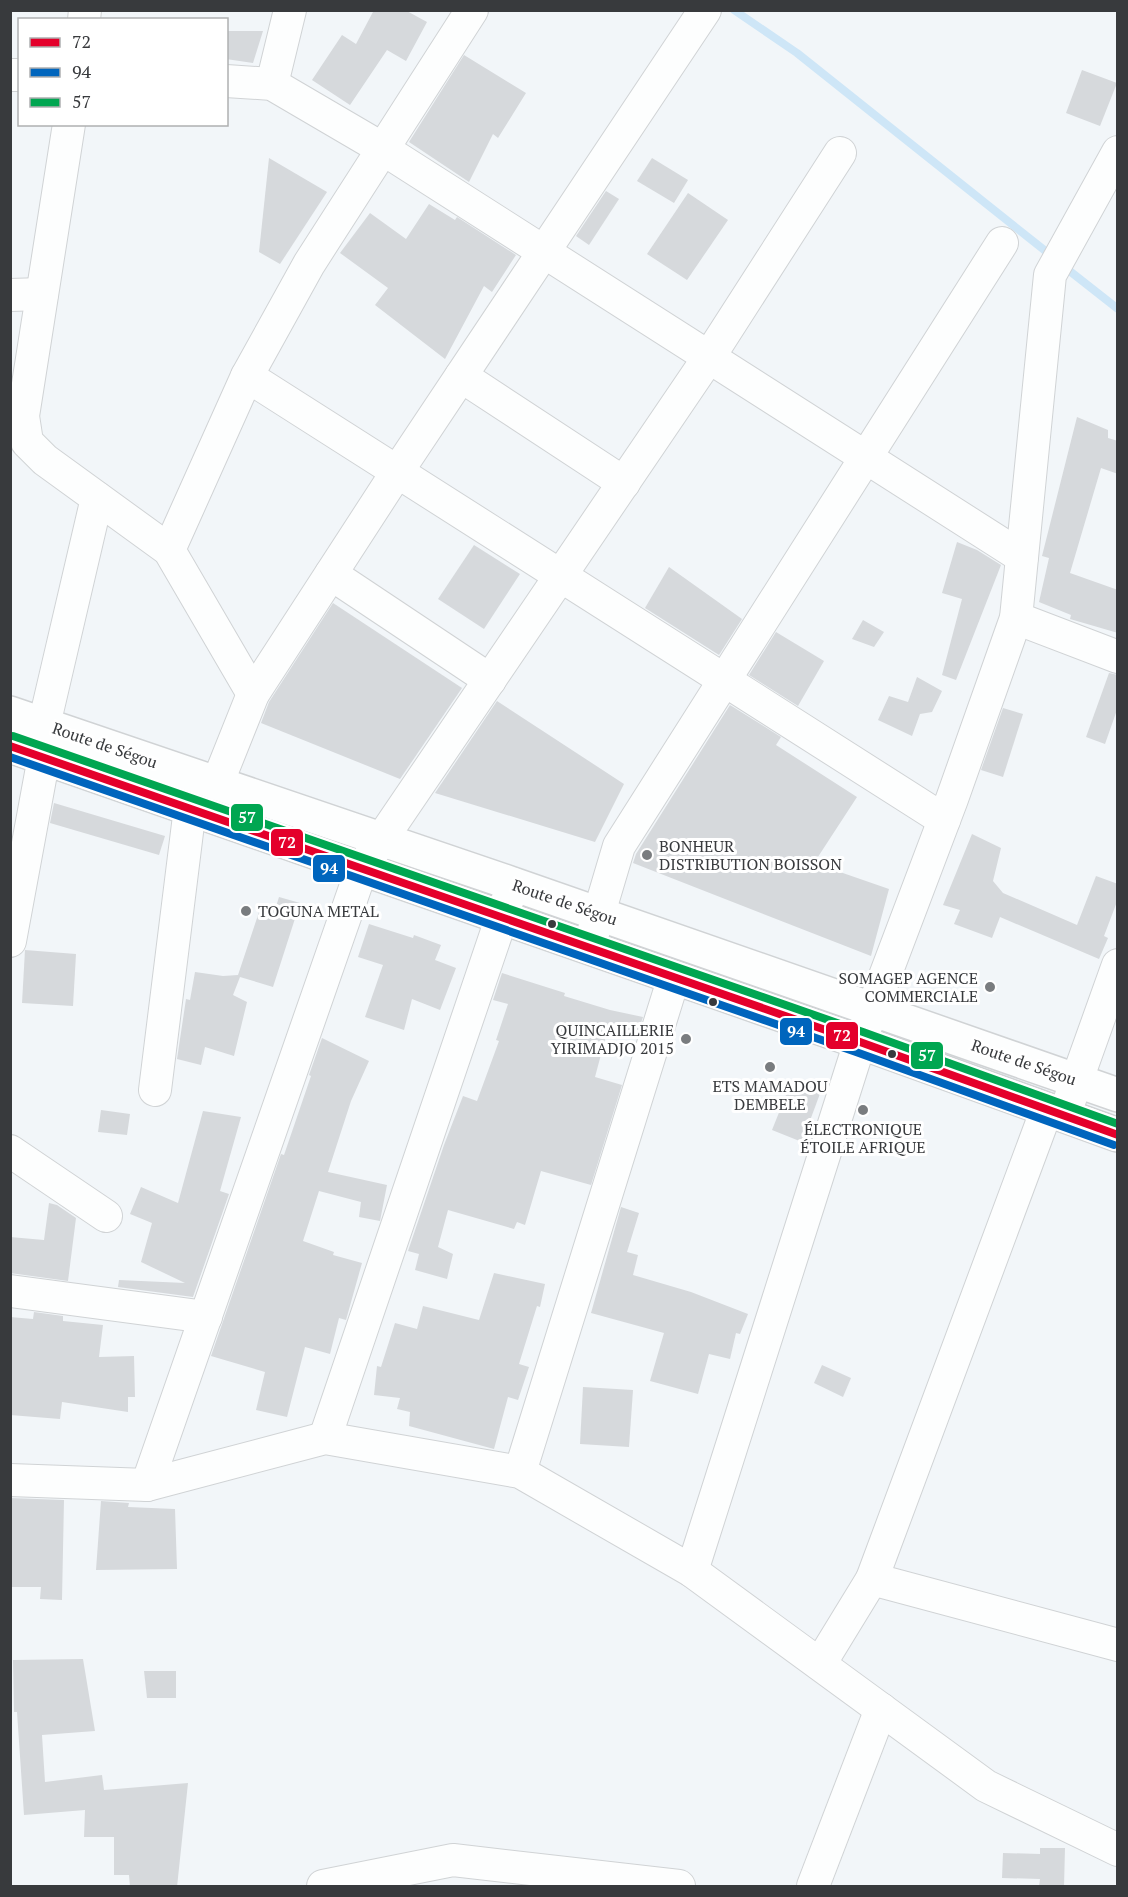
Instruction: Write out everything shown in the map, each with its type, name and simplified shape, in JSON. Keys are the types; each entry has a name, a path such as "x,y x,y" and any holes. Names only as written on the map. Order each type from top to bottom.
{"highway":[{"name":"Route de Ségou","path":"10,713 513,884 1118,1095"},
{"name":"Route de Ségou","path":"10,746 860,1042 1118,1135"}],"street":[{"path":"272,84 290,10"},
{"path":"169,550 247,376 309,264 472,10"},
{"path":"217,784 253,694 397,472 705,10"},
{"path":"228,81 272,84 383,149 1022,557"},
{"path":"69,126 23,416 27,442 45,460 169,550 253,694"},
{"path":"692,1571 860,1042 944,820 1016,618 1050,275 1118,152"},
{"path":"147,1485 362,868 709,357 840,153"},
{"path":"589,947 619,846 1002,243"},
{"path":"10,295 42,294"},
{"path":"247,376 944,820"},
{"path":"461,376 624,483"},
{"path":"44,725 97,498"},
{"path":"331,574 490,680"},
{"path":"1016,618 1118,657"},
{"path":"10,941 44,757"},
{"path":"155,1090 190,808"},
{"path":"326,1438 513,884"},
{"path":"820,1664 872,1580 1056,1113 1076,1081 1118,965"},
{"path":"520,1472 674,977"},
{"path":"10,1151 106,1216"},
{"path":"10,1291 206,1317"},
{"path":"10,1480 147,1485 326,1438 520,1472 692,1571 986,1786 1118,1850"},
{"path":"872,1580 1118,1645"},
{"path":"813,1887 881,1709"},
{"path":"323,1887 453,1860 679,1887"}],"building":[{"path":"374,10 405,10 427,22 406,61 387,50 350,105 312,80 342,35 356,44"},
{"path":"228,31 263,31 253,63 228,59"},
{"path":"464,55 526,93 498,138 493,134 469,182 409,142"},
{"path":"1082,70 1117,83 1100,126 1066,113"},
{"path":"269,158 327,192 280,264 259,252"},
{"path":"652,158 688,180 674,203 637,181"},
{"path":"606,191 619,199 589,245 576,236"},
{"path":"688,193 728,220 687,280 647,254"},
{"path":"429,204 455,220 457,217 516,255 492,292 484,286 445,359 375,305 388,288 340,253 370,213 406,239"},
{"path":"1077,417 1108,430 1108,438 1118,441 1118,474 1101,468 1070,573 1118,590 1118,633 1070,619 1071,615 1039,602 1049,558 1042,556"},
{"path":"957,542 977,550 1001,565 956,680 942,675 962,599 942,593"},
{"path":"474,545 520,574 484,629 438,599"},
{"path":"669,567 742,619 719,655 645,608"},
{"path":"333,603 462,688 400,779 261,723 269,702"},
{"path":"863,620 884,632 874,647 852,639"},
{"path":"776,632 824,661 798,706 749,675"},
{"path":"1109,673 1118,675 1118,707 1105,744 1086,737"},
{"path":"917,677 942,691 932,712 920,714 912,736 878,720 889,696 908,702"},
{"path":"497,701 624,784 595,842 435,793"},
{"path":"730,705 781,737 776,745 857,797 814,863 889,889 871,956 633,863 636,854"},
{"path":"1003,708 1023,714 1003,777 981,770"},
{"path":"54,803 165,836 159,855 50,823"},
{"path":"972,834 1001,848 993,881 1003,893 1077,925 1096,876 1118,884 1118,899 1104,936 1108,938 1099,959 1000,917 992,938 954,924 960,910 943,905"},
{"path":"279,897 300,903 273,987 240,977 233,995 247,1002 234,1056 205,1047 201,1065 177,1059 186,999 190,1000 195,972 223,976 238,975 261,906 275,910"},
{"path":"369,924 413,938 414,935 441,945 435,960 456,968 440,1010 412,999 404,1030 365,1017 383,965 358,957"},
{"path":"25,950 76,954 73,1006 22,1003"},
{"path":"502,973 565,993 564,996 643,1017 636,1038 607,1032 595,1077 622,1085 591,1185 541,1171 525,1225 517,1222 514,1229 448,1210 438,1247 453,1254 447,1279 415,1270 419,1254 408,1251 463,1096 477,1101 499,1041 496,1040 508,1004 493,1000"},
{"path":"322,1038 369,1061 351,1101 328,1172 387,1185 380,1221 359,1217 361,1202 319,1191 303,1241 334,1252 333,1255 362,1263 346,1320 339,1318 330,1354 305,1347 287,1417 256,1410 265,1372 211,1356 281,1154 284,1155"},
{"path":"792,1080 821,1091 802,1142 772,1130"},
{"path":"101,1110 130,1114 127,1135 98,1132"},
{"path":"203,1111 241,1117 220,1191 229,1194 193,1297 118,1287 119,1280 185,1283 141,1262 152,1223 130,1214 141,1187 178,1203"},
{"path":"49,1203 57,1205 76,1218 68,1281 10,1273 10,1237 44,1240"},
{"path":"621,1207 639,1213 627,1252 638,1255 633,1275 691,1292 748,1314 740,1334 736,1333 730,1359 709,1354 698,1394 650,1381 664,1333 591,1313"},
{"path":"494,1273 545,1284 540,1307 537,1306 519,1364 529,1367 518,1400 508,1397 494,1449 409,1426 410,1412 397,1409 400,1398 374,1395 377,1366 381,1367 395,1323 417,1329 423,1306 479,1320"},
{"path":"34,1312 63,1316 63,1321 103,1325 99,1357 134,1356 135,1397 128,1397 128,1412 62,1402 60,1419 10,1415 10,1317 33,1319"},
{"path":"822,1365 851,1378 843,1397 814,1383"},
{"path":"583,1387 633,1390 629,1447 580,1444"},
{"path":"10,1498 64,1500 62,1600 40,1599 41,1587 10,1587"},
{"path":"101,1501 129,1503 128,1507 175,1509 177,1569 96,1570"},
{"path":"83,1659 95,1731 42,1735 45,1782 102,1775 104,1790 188,1783 177,1887 130,1887 129,1875 114,1875 114,1837 84,1837 85,1810 24,1815 17,1712 14,1712 13,1660"},
{"path":"144,1671 176,1671 176,1698 147,1698"},
{"path":"1040,1848 1065,1848 1064,1887 1039,1887 1040,1879 1002,1878 1003,1853 1040,1854"}],"waterway":[{"path":"734,10 797,53 1053,257"},
{"path":"1062,265 1118,309"}],"transit line":[{"name":"57","path":"13,736 863,1032 1118,1124"},
{"name":"72","path":"10,746 860,1042 1118,1135"},
{"name":"94","path":"10,757 856,1052 1114,1145"}],"place":[{"name":"BONHEUR DISTRIBUTION BOISSON","path":"647,855"},
{"name":"TOGUNA METAL","path":"246,911"},
{"name":"SOMAGEP AGENCE COMMERCIALE","path":"990,987"},
{"name":"QUINCAILLERIE YIRIMADJO 2015","path":"686,1039"},
{"name":"ETS MAMADOU DEMBELE","path":"770,1067"},
{"name":"ÉLECTRONIQUE ÉTOILE AFRIQUE","path":"863,1110"}]}
